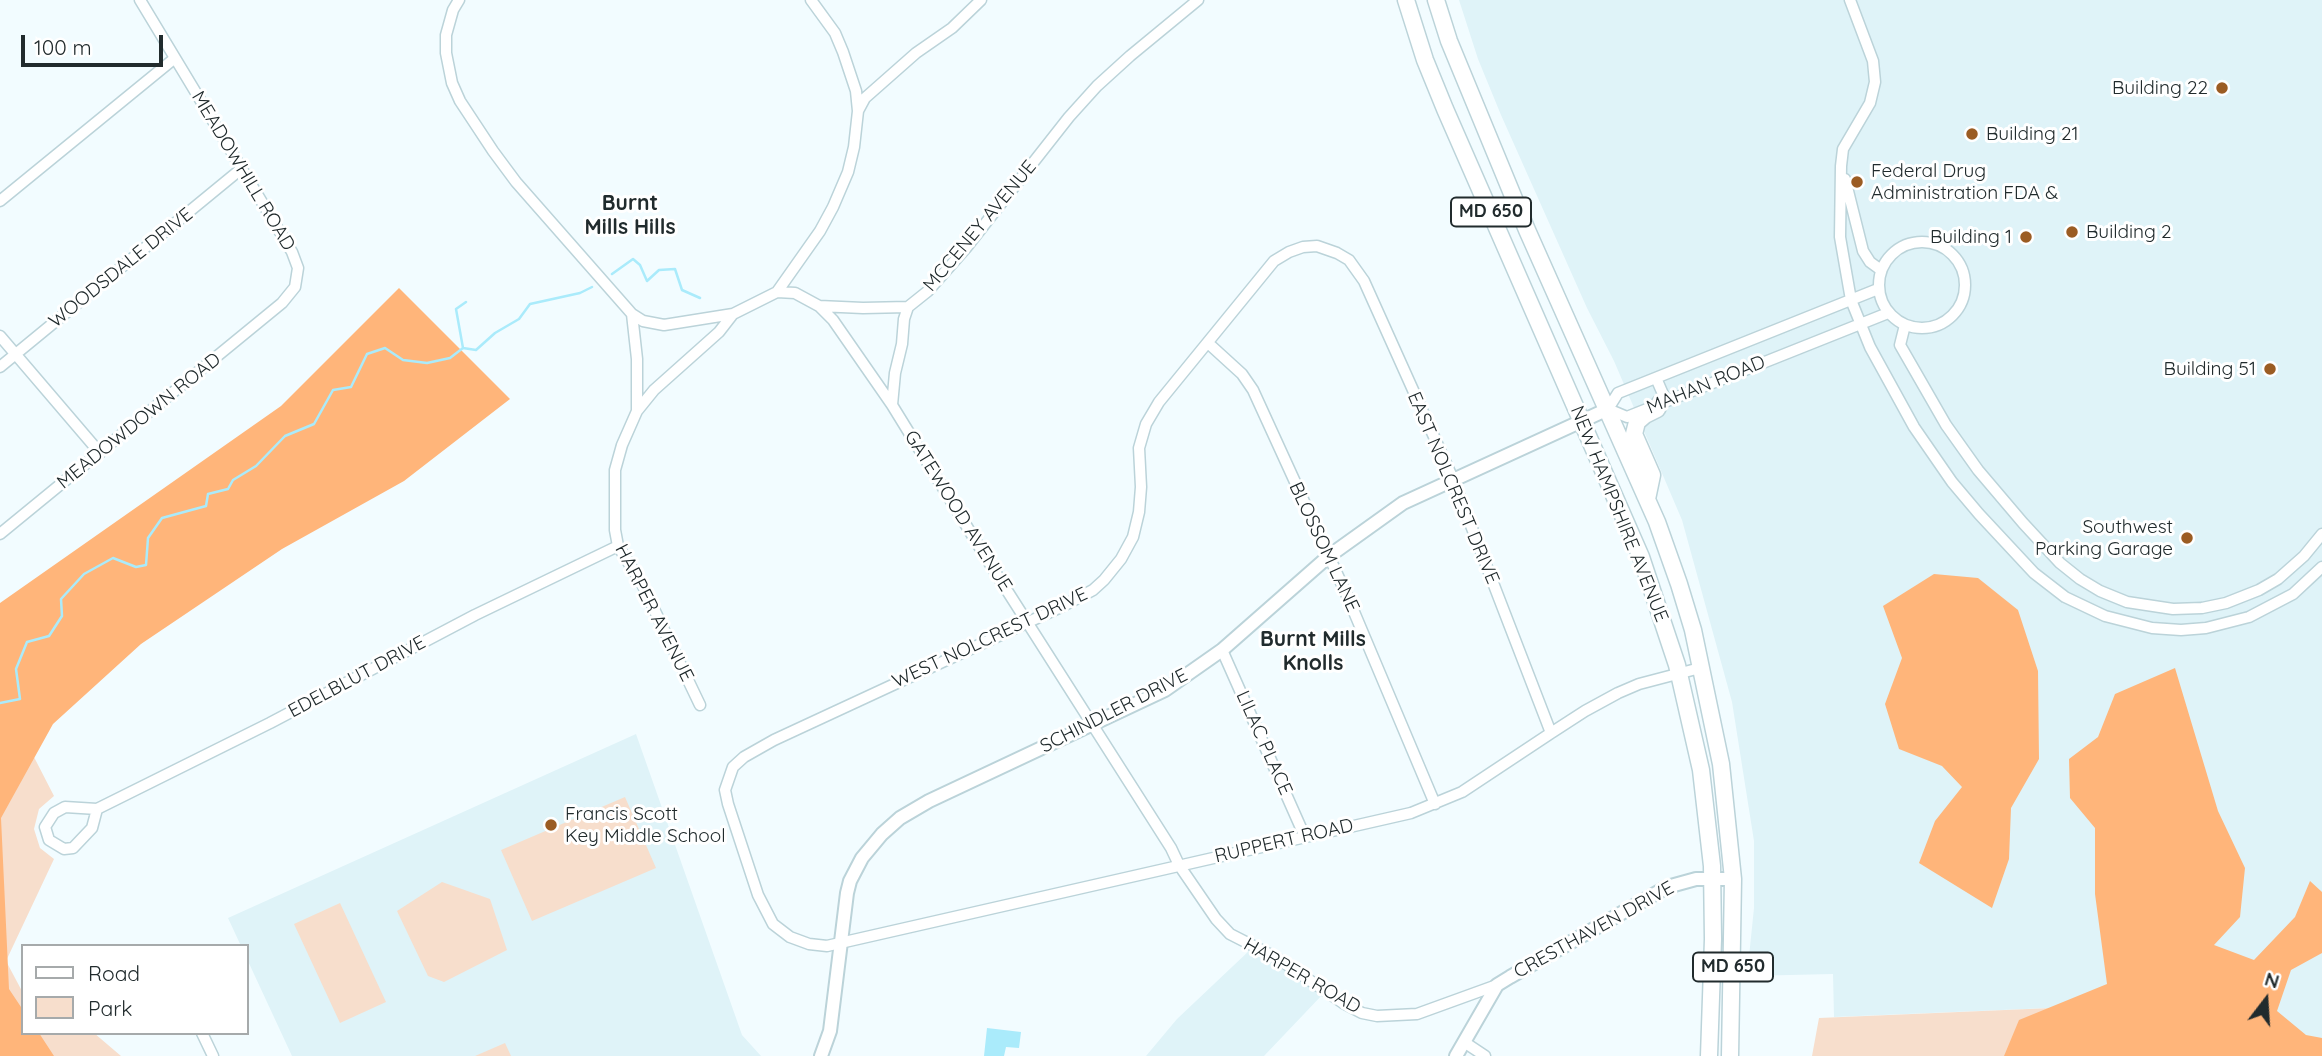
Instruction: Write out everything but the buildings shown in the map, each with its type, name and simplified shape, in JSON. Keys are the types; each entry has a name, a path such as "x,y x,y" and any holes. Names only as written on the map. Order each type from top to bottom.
{"main road":[{"name":"NEW HAMPSHIRE AVENUE","path":"1406,0 1425,60 1445,109 1641,557 1679,673 1701,770 1708,822 1713,939 1709,1056"},
{"name":"NEW HAMPSHIRE AVENUE","path":"1436,0 1449,41 1527,230 1647,499 1693,630 1721,764 1733,879 1730,1056"},
{"path":"1647,499 1652,475 1634,434 1637,422 1663,402"}],"street":[{"name":"MEADOWHILL ROAD","path":"140,0 292,252 298,268 295,287 277,307"},
{"path":"459,0 453,10 446,35 446,57 452,83 460,101 516,181 632,314 643,321 664,325 733,314 777,292 820,231 833,207 848,172 854,147 858,111 856,90 835,33 811,0"},
{"path":"858,111 865,98 916,53 952,28 981,0"},
{"name":"MCCENEY AVENUE","path":"777,292 795,293 819,306 908,307 928,291 966,248 1069,117 1097,86 1130,55 1198,0"},
{"path":"1850,0 1873,61 1875,82 1870,103 1843,149 1841,166 1840,237 1851,300 1896,397 1952,482 2034,573 2057,592 2082,606 2144,627 2171,630 2206,628 2249,617 2276,604 2307,583 2322,567"},
{"path":"0,201 175,58"},
{"path":"1841,166 1863,251 1870,262 1881,270"},
{"name":"WOODSDALE DRIVE","path":"0,368 242,169"},
{"path":"1921,242 1935,244 1956,255 1966,275 1966,288 1960,305 1946,321 1918,328 1905,325 1888,313 1878,289 1881,270 1894,253 1907,246 1921,242"},
{"name":"WEST NOLCREST DRIVE","path":"840,943 827,946 809,944 790,937 773,924 758,895 727,804 725,790 733,767 744,757 774,740 1093,590 1121,559 1133,537 1139,512 1139,448 1146,425 1159,402 1274,261 1303,247 1317,246 1337,253"},
{"name":"EAST NOLCREST DRIVE","path":"1337,253 1349,260 1364,281 1453,479 1551,733"},
{"name":"MAHAN ROAD","path":"1878,289 1618,393 1608,409 1627,417 1888,313"},
{"name":"GATEWOOD AVENUE","path":"819,306 833,320 892,405 1091,725 1171,848 1179,865"},
{"name":"MEADOWDOWN ROAD","path":"0,534 277,307"},
{"path":"892,405 895,373 908,307"},
{"name":"HARPER AVENUE","path":"632,314 637,359 637,411 622,445 615,470 615,530 618,546 642,584 700,705"},
{"path":"637,411 654,390 719,332 733,314"},
{"path":"1905,325 1900,345 1945,425 2022,523 2060,563 2100,591 2127,602 2156,608 2211,606 2241,598 2278,579 2304,556 2322,534"},
{"path":"0,336 100,453"},
{"name":"BLOSSOM LANE","path":"1208,343 1242,374 1253,390 1329,556 1435,804"},
{"path":"1656,378 1663,402"},
{"name":"SCHINDLER DRIVE","path":"821,1056 830,1031 846,893 850,881 862,858 882,834 901,818 929,801 1165,690 1222,650 1329,556 1403,503 1608,409"},
{"name":"EDELBLUT DRIVE","path":"97,809 92,828 73,848 64,849 49,839 45,827 54,813 65,807 97,809 285,715 475,615 618,546"},
{"name":"LILAC PLACE","path":"1222,650 1305,837"},
{"name":"RUPPERT ROAD","path":"840,943 1411,813 1462,792 1585,711 1618,693 1639,684 1700,668"},
{"name":"HARPER ROAD","path":"1179,865 1216,919 1230,934 1277,958 1333,997 1362,1013 1377,1016 1417,1014 1497,985"},
{"name":"CRESTHAVEN DRIVE","path":"1456,1056 1497,985 1667,887 1696,879 1733,879"},
{"path":"203,1035 213,1056"},
{"path":"1464,1042 1485,1056"}],"shaded area":[{"path":"1459,0 2322,0 2322,1056 2145,1004 1834,1017 1833,974 1747,976 1754,908 1754,841 1732,702 1682,520 1614,361 1587,308 1501,115 1478,59"},
{"path":"399,288 510,399 404,481 282,549 141,644 53,724 1,818 9,989 21,1007 21,1035 40,1035 54,1056 0,1056 0,603 281,406"},
{"path":"1934,574 1978,578 2018,610 2038,671 2039,759 2011,808 2009,859 1992,908 1919,863 1935,821 1962,787 1942,766 1899,749 1885,704 1902,658 1883,606"},
{"path":"2175,668 2218,811 2245,868 2240,917 2214,945 2254,960 2295,917 2310,881 2322,892 2322,953 2291,970 2277,1011 2306,1035 2322,1038 2322,1056 2004,1056 2019,1020 2107,984 2095,894 2095,828 2070,798 2069,759 2098,737 2115,694"},
{"name":"Francis Scott Key Middle School","path":"636,734 742,1035 761,1056 292,1056 248,961 248,944 240,944 228,918"},
{"path":"1251,949 1324,993 1264,1056 1146,1056 1177,1019"}],"green space":[{"path":"0,691 54,796 39,809 34,829 40,848 54,859 6,961 21,989 21,1035 96,1035 121,1056 0,1056"},
{"path":"625,797 656,868 532,921 501,850"},
{"path":"442,882 490,899 507,950 444,982 428,976 397,911"},
{"path":"340,903 386,1002 340,1023 294,924"},
{"path":"2145,1004 2160,1056 1812,1056 1819,1018"},
{"path":"505,1043 511,1056 475,1056"}],"water":[{"path":"987,1028 1021,1032 1019,1048 1006,1047 1004,1056 984,1056"}],"waterway":[{"path":"612,274 633,259 640,265 647,281 659,270 675,269 682,290 700,298"},
{"path":"0,703 20,699 16,669 27,642 49,636 62,616 61,599 84,574 113,558 136,567 146,565 148,538 162,518 206,506 208,494 228,489 233,480 256,466 285,436 314,424 333,390 351,387 367,354 385,348 403,360 427,363 450,358 463,348 476,350 495,333 519,319 530,304 580,293 592,287"},
{"path":"463,348 456,309 466,302"}],"place":[{"name":"Building 22","path":"2222,88"},
{"name":"Building 21","path":"1972,134"},
{"name":"Federal Drug Administration FDA &","path":"1857,182"},
{"name":"Building 2","path":"2072,232"},
{"name":"Building 1","path":"2026,237"},
{"name":"Building 51","path":"2270,369"},
{"name":"Southwest Parking Garage","path":"2187,538"},
{"name":"Francis Scott Key Middle School","path":"551,825"}],"district":[{"name":"Burnt Mills Hills","path":"630,216"},
{"name":"Burnt Mills Knolls","path":"1313,652"}]}
